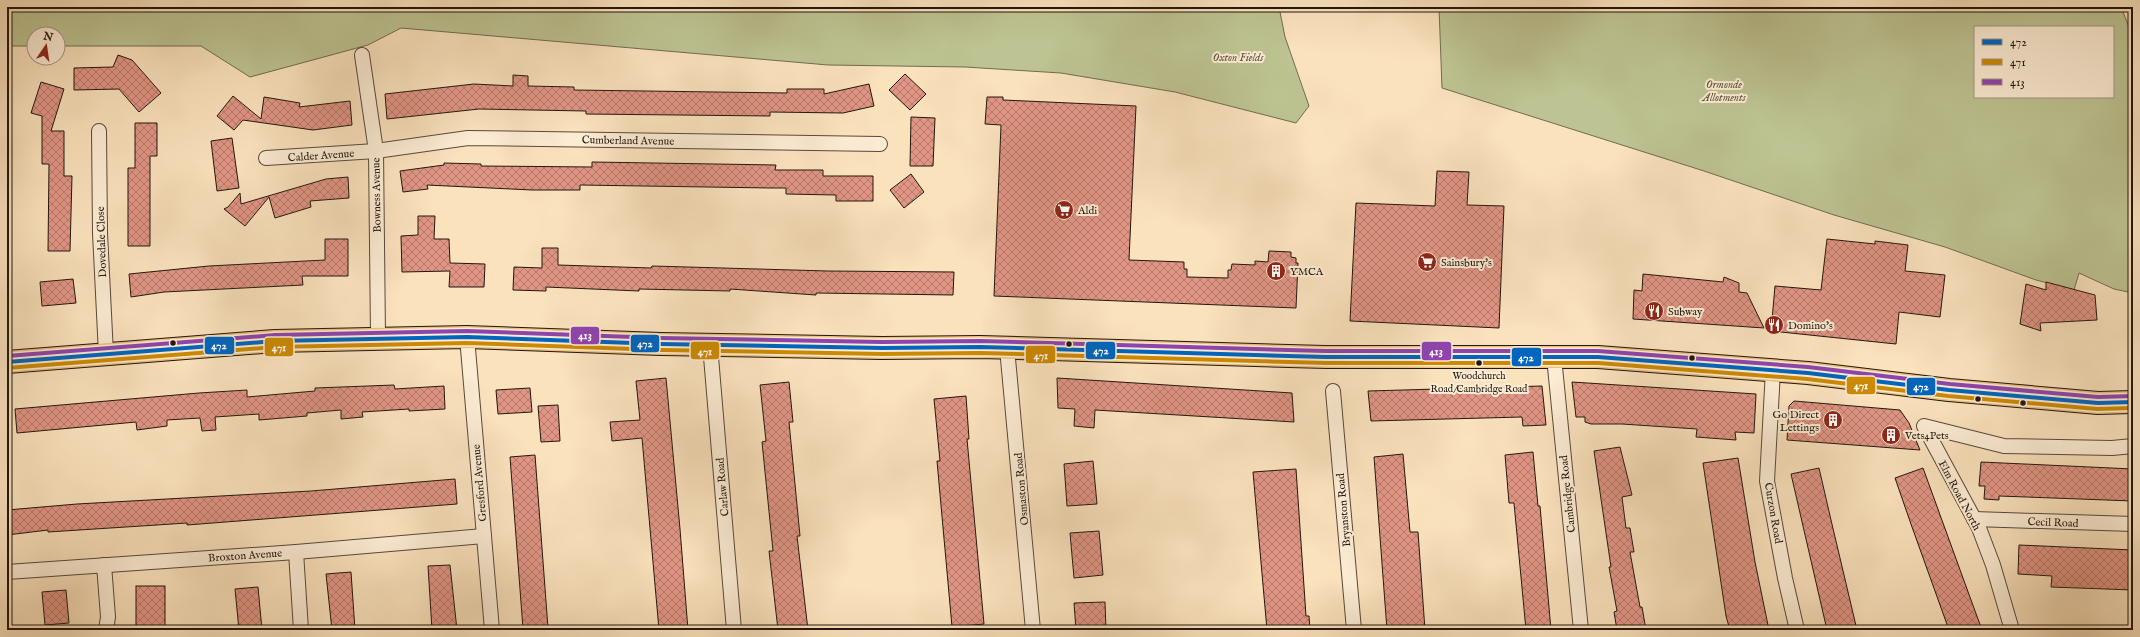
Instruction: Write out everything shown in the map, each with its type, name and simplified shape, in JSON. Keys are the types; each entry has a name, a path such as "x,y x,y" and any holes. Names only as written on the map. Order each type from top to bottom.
{"highway":[{"path":"7,362 275,340 378,337 468,337 710,345 1007,348 1326,357 1598,357 1773,370 1949,390 2098,403 2133,402"}],"street":[{"name":"Bowness Avenue","path":"362,55 376,151 378,337"},
{"name":"Dovedale Close","path":"99,131 100,233 106,354"},
{"name":"Cumberland Avenue","path":"376,151 468,138 880,144"},
{"name":"Calder Avenue","path":"266,158 376,151"},
{"name":"Gresford Avenue","path":"468,337 492,630"},
{"name":"Carlaw Road","path":"710,345 734,630"},
{"name":"Osmaston Road","path":"1007,348 1033,630"},
{"name":"Cambridge Road","path":"1554,357 1581,630"},
{"name":"Curzon Road","path":"1773,370 1767,481 1785,578 1797,630"},
{"name":"Bryanston Road","path":"1333,390 1354,630"},
{"name":"Elm Road North","path":"2012,630 1993,565 1974,519 1924,426 2004,446 2112,448 2133,446"},
{"name":"Cecil Road","path":"1974,519 2133,524"},
{"name":"Broxton Avenue","path":"7,572 296,552 484,536"},
{"path":"296,552 301,630"},
{"path":"104,565 108,617 106,630"}],"green space":[{"name":"Oxton Fields","path":"7,7 1279,7 1285,37 1309,106 1296,123 1175,92 1061,73 965,67 828,65 401,28 368,45 250,77 201,46 66,46 66,26 26,26 26,46 10,46"},
{"name":"Ormonde Allotments","path":"1439,7 2121,7 2133,37 2133,293 2114,289 2079,273 2074,290 2036,280 1945,247 1834,215 1704,171 1442,88"}],"building":[{"path":"118,55 132,60 161,93 139,112 119,89 74,90 74,68 113,67"},
{"path":"905,74 926,94 910,110 889,90"},
{"path":"513,75 528,76 528,86 574,87 574,90 787,93 787,89 824,89 824,94 869,84 874,106 843,113 770,112 770,116 586,114 586,111 479,109 387,119 385,94 474,84 513,86"},
{"path":"41,82 64,89 51,131 64,131 64,176 72,176 70,251 48,251 49,164 42,164 42,116 31,113"},
{"path":"233,96 261,119 264,97 300,103 299,107 350,101 352,125 313,130 243,120 234,130 217,116"},
{"name":"Aldi","path":"987,97 1003,97 1003,100 1136,106 1129,260 1184,262 1184,269 1187,269 1187,277 1228,278 1228,270 1231,270 1232,264 1255,265 1255,261 1268,262 1269,251 1291,252 1291,257 1296,258 1296,263 1298,263 1296,308 994,296 1001,125 985,124"},
{"path":"911,117 935,118 933,166 910,166"},
{"path":"135,123 157,123 157,156 150,156 150,246 128,246 128,168 135,168"},
{"path":"232,138 239,188 217,191 211,141"},
{"path":"592,162 776,165 775,170 823,170 823,176 873,176 873,201 836,201 836,195 786,194 786,188 580,185 580,190 532,190 427,185 428,189 403,192 400,171 444,165 444,163 481,164 481,166 592,167"},
{"name":"Sainsbury's","path":"1437,171 1469,172 1467,205 1504,206 1499,328 1350,321 1356,203 1435,206"},
{"path":"911,174 924,192 904,208 890,190"},
{"path":"348,177 349,198 310,201 311,207 275,218 269,197 245,226 224,209 228,207 240,193 241,204 326,179"},
{"path":"418,216 435,216 434,239 449,239 450,263 485,264 484,287 449,287 450,271 402,272 401,236 418,235"},
{"path":"325,239 348,239 348,276 302,276 303,285 164,292 131,297 129,274 209,266 325,260"},
{"path":"1827,239 1875,244 1875,241 1908,245 1905,271 1945,275 1940,317 1899,312 1896,344 1771,331 1775,286 1821,290"},
{"path":"542,248 558,248 558,265 651,268 652,266 828,271 954,272 953,295 816,293 816,295 730,289 730,291 639,289 639,291 546,287 546,291 513,290 514,267 542,268"},
{"path":"1643,274 1723,282 1724,277 1739,283 1739,292 1747,293 1764,328 1633,319 1634,290 1642,291"},
{"path":"73,279 76,303 42,306 40,282"},
{"path":"2046,282 2095,295 2097,320 2040,323 2041,331 2020,324 2026,284 2046,290"},
{"path":"666,378 688,630 659,630 642,438 612,441 610,422 640,420 636,381"},
{"path":"1057,378 1292,393 1294,422 1095,410 1094,428 1074,426 1075,409 1058,408"},
{"path":"789,382 793,422 789,422 800,536 797,536 808,630 778,630 769,551 773,551 762,442 766,441 760,385"},
{"path":"1572,382 1756,394 1754,433 1735,432 1736,440 1696,437 1697,429 1622,424 1591,424 1585,422 1585,417 1576,417"},
{"path":"394,385 395,389 444,386 445,409 409,411 409,409 362,412 363,417 341,419 341,410 307,413 307,416 259,420 259,414 215,417 216,430 202,431 200,418 167,420 167,426 137,430 136,422 17,433 15,409 199,393 247,390 247,397 315,391 315,388"},
{"path":"1542,386 1546,425 1523,426 1522,417 1371,421 1368,391"},
{"path":"530,388 532,412 498,414 496,390"},
{"path":"966,396 969,439 967,439 984,624 952,627 937,461 940,461 934,399"},
{"path":"1794,401 1900,410 1909,423 1920,450 1787,440 1789,406"},
{"path":"558,405 560,441 541,442 538,406"},
{"path":"1620,447 1632,495 1622,497 1626,528 1630,528 1634,552 1630,552 1640,607 1642,607 1646,630 1617,630 1614,612 1617,611 1609,567 1611,567 1594,451"},
{"path":"1533,452 1538,506 1540,506 1551,630 1526,630 1514,503 1509,503 1505,455"},
{"path":"1403,454 1410,532 1418,532 1425,630 1387,630 1374,457"},
{"path":"535,455 548,628 523,629 510,457"},
{"path":"1738,458 1755,562 1769,630 1730,630 1726,616 1703,463"},
{"path":"1093,461 1097,504 1067,506 1064,464"},
{"path":"1981,462 2133,469 2133,501 1999,496 1999,500 1984,499 1985,486 1979,486"},
{"path":"1819,468 1857,630 1827,630 1791,474"},
{"path":"1923,468 1982,630 1949,630 1895,478"},
{"path":"1296,469 1306,616 1309,616 1310,630 1267,630 1253,472"},
{"path":"455,479 457,504 187,525 187,523 48,532 48,530 7,535 7,510 77,504 311,491"},
{"path":"1099,531 1103,575 1074,578 1070,533"},
{"path":"2019,545 2133,550 2133,590 2051,587 2052,576 2018,574"},
{"path":"450,565 457,630 432,630 428,566"},
{"path":"351,572 355,630 332,630 326,574"},
{"path":"136,586 165,586 165,630 136,630"},
{"path":"258,587 262,630 239,630 235,589"},
{"path":"66,590 69,623 45,625 42,592"},
{"path":"1105,602 1106,630 1076,630 1074,603"}],"transit line":[{"name":"413","path":"7,356 275,335 467,331 661,338 882,342 980,341 1326,351 1598,351 1808,367 1950,384 2098,397 2133,396"},
{"name":"472","path":"7,362 275,341 467,337 661,344 882,348 980,347 1326,357 1598,357 1808,373 1949,390 2098,403 2133,402"},
{"name":"471","path":"7,368 275,347 467,343 661,350 882,354 980,353 1326,363 1598,363 1807,379 1948,396 2097,409 2133,408"}],"place":[{"name":"Aldi","path":"1064,210"},
{"name":"Sainsbury's","path":"1427,262"},
{"name":"YMCA","path":"1276,271"},
{"name":"Subway","path":"1654,311"},
{"name":"Domino's","path":"1774,325"},
{"name":"Woodchurch Road/Cambridge Road","path":"1479,363"},
{"name":"Go Direct Lettings","path":"1833,420"},
{"name":"Vets4Pets","path":"1891,435"}]}
